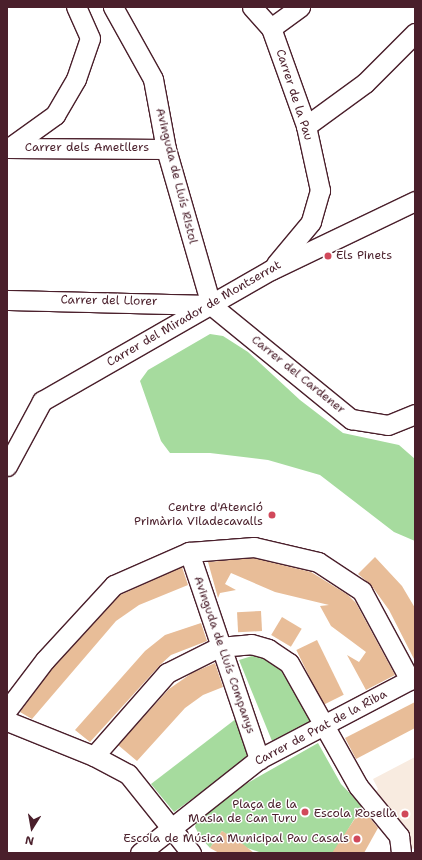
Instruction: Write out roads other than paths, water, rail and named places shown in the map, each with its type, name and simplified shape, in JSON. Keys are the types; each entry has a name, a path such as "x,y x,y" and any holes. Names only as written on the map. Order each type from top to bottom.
{"street":[{"path":"8,148 55,115 76,79 90,38 76,7"},
{"name":"Avinguda de Lluís Ristol","path":"113,7 152,79 166,149 211,305"},
{"name":"Carrer de la Pau","path":"252,7 271,28 306,126 317,174 319,202 311,222 271,270"},
{"path":"271,28 300,7"},
{"path":"306,126 365,83 415,33"},
{"name":"Carrer dels Ametllers","path":"8,148 166,149"},
{"name":"Carrer del Mirador de Montserrat","path":"7,466 42,401 271,270 415,201"},
{"name":"Carrer del Llorer","path":"7,300 211,305"},
{"name":"Carrer del Cardener","path":"211,305 351,419 388,425 415,414"},
{"path":"7,710 45,660 114,585 189,552 254,547 318,562 362,591 413,678"},
{"name":"Avinguda de Lluís Companys","path":"189,552 219,647 259,759"},
{"path":"94,756 167,673 219,647 251,644 278,654 289,663 322,726 358,786 399,836 401,853"},
{"name":"Carrer de Prat de la Riba","path":"140,853 259,759 413,678"},
{"path":"7,721 94,756 128,774 173,827 191,853"}],"place":[{"name":"Els Pinets","path":"328,256"},
{"name":"Centre d'Atenció Primària Viladecavalls","path":"272,515"},
{"name":"Plaça de la Masia de Can Turu","path":"305,812"},
{"name":"Escola Rosella","path":"405,814"},
{"name":"Escola de Música Municipal Pau Casals","path":"357,839"}]}
